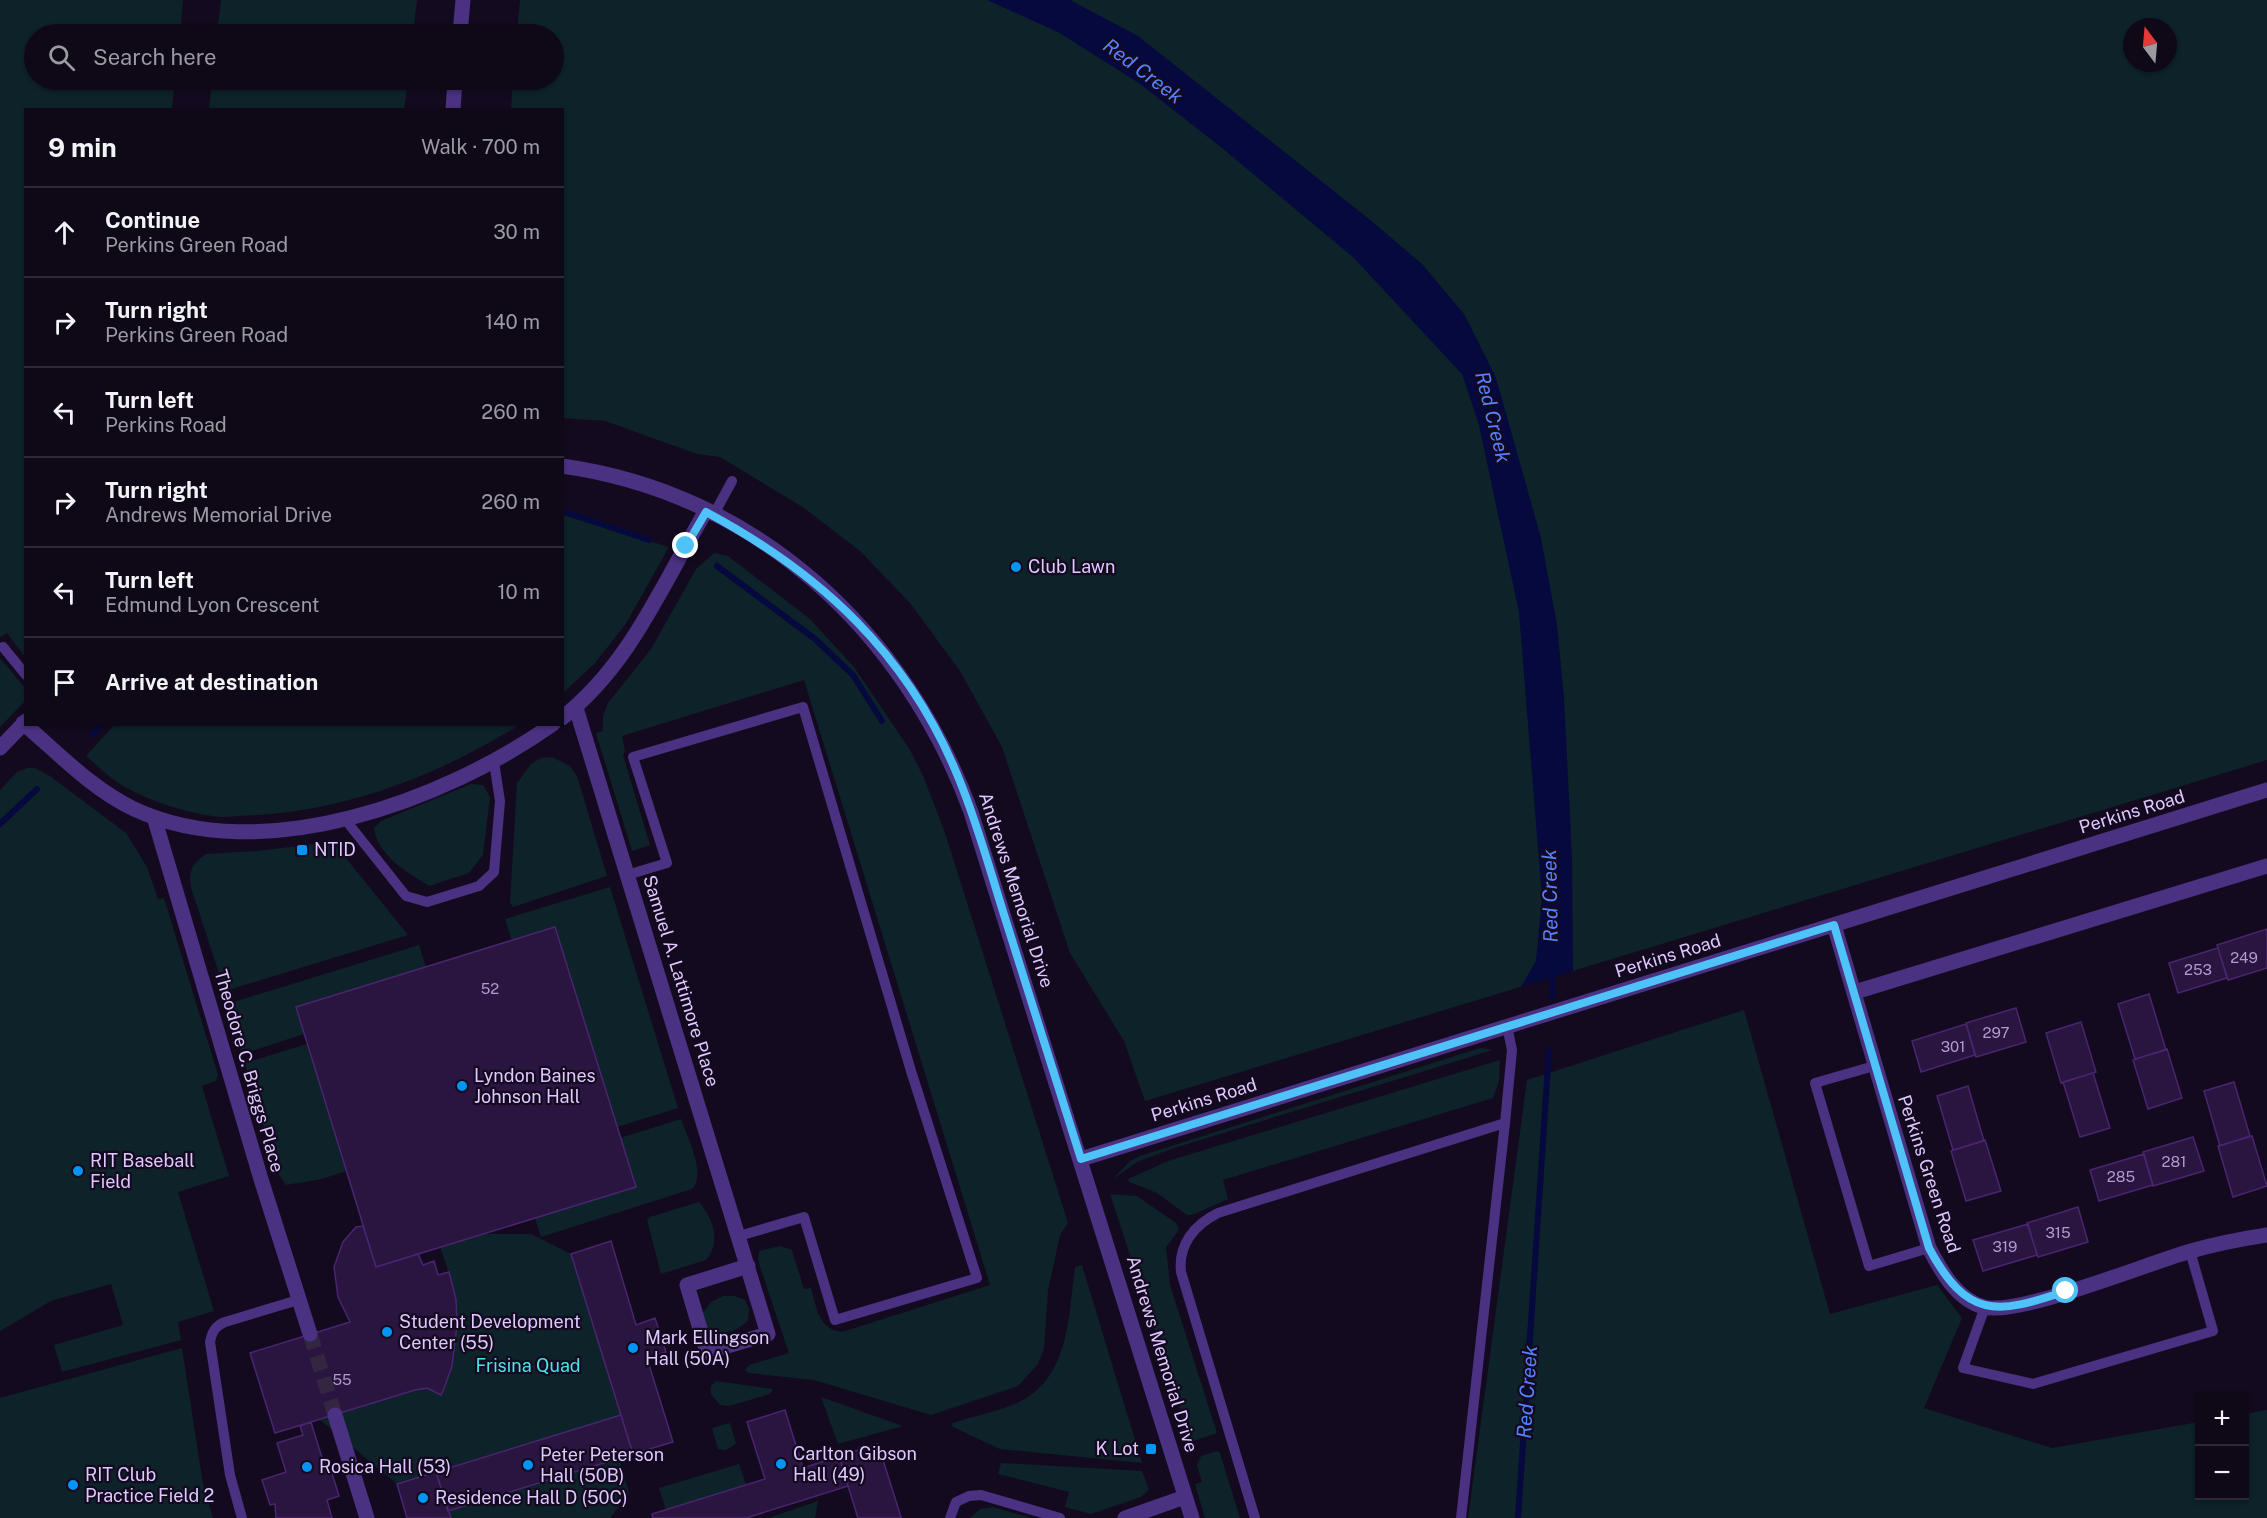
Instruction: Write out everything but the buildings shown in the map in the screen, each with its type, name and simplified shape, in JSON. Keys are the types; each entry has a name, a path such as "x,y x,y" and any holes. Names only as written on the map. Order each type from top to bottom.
{"street":[{"path":"461,24 463,0"},
{"path":"453,108 454,90"},
{"name":"Andrews Memorial Drive","path":"564,466 629,480 710,514 777,553 831,596 888,656 932,723 955,769 971,812 1192,1518"},
{"path":"564,717 576,708 622,656 710,514"},
{"name":"Samuel A. Lattimore Place","path":"576,708 739,1236 748,1266 768,1334 707,1352 687,1285 748,1266"},
{"path":"0,748 24,722"},
{"path":"29,726 105,792 154,818 214,832 276,829 344,818 426,793 494,762 551,726"},
{"name":"Perkins Road","path":"1081,1159 2267,790"},
{"name":"Theodore C. Briggs Place","path":"154,818 310,1334"},
{"path":"1855,992 2267,866"},
{"name":"Perkins Green Road","path":"1834,925 1929,1248 1942,1273 1965,1298 1985,1307"},
{"path":"1985,1307 2030,1304 2190,1251 2267,1234"},
{"path":"335,1415 367,1518"},
{"path":"1125,1518 1185,1497"}],"lane":[{"path":"710,514 732,481"},
{"path":"3,647 24,673"},
{"path":"627,875 667,863 633,757 803,707 911,1071 977,1278 835,1320 804,1217 739,1236"},
{"path":"344,818 406,896 427,902 479,886 494,872 500,801 494,762"},
{"path":"1461,1518 1511,1076 1512,1050 1508,1026"},
{"path":"1874,1066 1815,1083 1869,1266 1929,1248"},
{"path":"1255,1518 1181,1272 1181,1253 1192,1232 1207,1219 1232,1208 1505,1123"},
{"path":"1985,1307 1963,1368 2033,1384 2213,1331 2190,1251"},
{"path":"242,1518 230,1475 210,1342 212,1333 217,1325 298,1300"},
{"path":"950,1518 956,1502 981,1495 1059,1518"}],"green space":[{"path":"0,0 183,0 181,24 24,24 24,90 174,90 172,108 24,108 24,656 7,633 0,637"},
{"path":"221,0 417,0 414,24 218,24"},
{"path":"520,0 2267,0 2267,760 1145,1101 1124,1041 1070,953 1002,747 960,671 910,603 860,551 804,508 720,457 697,454 605,421 564,418 564,108 511,108 512,90 564,90 564,24 518,24"},
{"path":"211,90 407,90 404,108 209,108"},
{"path":"564,515 669,547 625,625 595,663 564,692"},
{"path":"714,553 728,556 810,619 854,667 910,750 924,778 946,836 1068,1223 1060,1235 1048,1291 1044,1348 1038,1364 1018,1386 931,1415 814,1380 749,1373 745,1370 749,1365 789,1353 758,1260 759,1251 780,1246 792,1250 804,1289 811,1288 823,1322 828,1327 842,1332 990,1285 804,680 622,736 625,751 623,755 650,845 632,851 596,733 603,731 603,716 608,703 651,649 696,569"},
{"path":"0,658 24,687 24,702 0,727"},
{"path":"113,726 517,726 458,759 394,786 327,805 258,815 209,816 167,805 127,788 86,756"},
{"path":"552,757 570,766 577,776 607,876 513,907 510,903 517,783 531,764 541,758"},
{"path":"35,768 50,776 126,833 147,867 158,899 164,898 218,1075 216,1081 202,1086 229,1176 178,1192 214,1311 178,1322 181,1340 62,1372 54,1345 123,1325 111,1284 51,1301 0,1331 0,790 17,772"},
{"path":"471,784 483,785 490,797 483,855 469,873 429,886 387,855 381,847 374,828 381,821"},
{"path":"323,843 337,847 408,935 225,991 191,888 190,877 194,864 206,854"},
{"path":"610,887 678,1108 617,1127 555,927 512,941 505,919"},
{"path":"419,945 426,967 296,1007 304,1034 242,1054 227,1004"},
{"path":"1744,1010 1830,1314 1937,1285 1962,1318 1924,1408 2052,1448 2195,1423 2195,1500 2249,1500 2249,1413 2267,1410 2267,1518 1468,1518 1527,1080"},
{"path":"307,1044 346,1171 322,1179 286,1185 277,1172 245,1063"},
{"path":"1480,1048 1493,1050 1171,1149 1137,1162 1113,1179 1130,1161 1140,1156"},
{"path":"1500,1060 1499,1081 1493,1098 1223,1180 1228,1199 1192,1215 1187,1215 1157,1193 1129,1182 1128,1179 1168,1161"},
{"path":"681,1119 697,1165 696,1182 692,1189 541,1237 535,1218 620,1138"},
{"path":"1110,1194 1137,1196 1176,1223 1179,1230 1166,1247 1170,1285 1217,1433 1191,1442"},
{"path":"699,1202 714,1230 714,1246 711,1253 706,1260 661,1274 647,1220 650,1217"},
{"name":"Frisina Quad","path":"484,1234 531,1234 571,1254 621,1415 397,1484 320,1420 415,1390 427,1388 441,1395 454,1359 456,1321 451,1283 440,1247"},
{"path":"1082,1265 1142,1463 1000,1449 951,1426 953,1423 1015,1404 1033,1393 1047,1380 1063,1346 1075,1267"},
{"path":"723,1296 735,1296 745,1300 749,1309 748,1321 734,1330 719,1333 707,1329 703,1313 711,1302"},
{"path":"182,1348 203,1484 213,1518 0,1518 0,1398"},
{"path":"716,1381 773,1389 770,1394 729,1406 720,1405 711,1394 711,1386"},
{"path":"821,1397 903,1426 838,1444"},
{"path":"730,1423 736,1444 726,1450 718,1449 712,1428"},
{"path":"1217,1451 1220,1453 1240,1518 1205,1518 1195,1484 1202,1482 1197,1465 1201,1456"},
{"path":"619,1458 629,1493 610,1518 451,1518 448,1511"},
{"path":"1001,1463 1142,1471 1149,1489 1141,1497 1091,1514 1065,1507 1069,1492 998,1474"},
{"path":"739,1464 746,1485 666,1510 659,1488"},
{"path":"818,1501 815,1518 768,1518"},
{"path":"993,1507 1031,1518 970,1518 980,1509"}],"water":[{"path":"987,0 1070,0 1138,36 1369,219 1422,264 1464,314 1496,378 1541,538 1557,625 1564,698 1572,859 1573,971 1521,987 1536,961 1542,898 1519,612 1479,425 1462,374 1353,257 1222,148 1139,83 1058,32"}],"waterway":[{"path":"564,512 649,540"},
{"path":"717,566 815,639 853,675 882,721"},
{"path":"93,734 100,726"},
{"path":"0,824 37,789"},
{"name":"Red Creek","path":"1552,997 1553,970"},
{"name":"Red Creek","path":"1518,1518 1549,1051"}],"tunnel":[{"path":"310,1334 335,1415"}],"place":[{"name":"Club Lawn","path":"1016,567"},
{"name":"NTID","path":"302,850"},
{"name":"Lyndon Baines Johnson Hall","path":"462,1086"},
{"name":"RIT Baseball Field","path":"78,1171"},
{"name":"Student Development Center (55)","path":"387,1332"},
{"name":"Mark Ellingson Hall (50A)","path":"633,1348"},
{"name":"K Lot","path":"1151,1449"},
{"name":"Carlton Gibson Hall (49)","path":"781,1464"},
{"name":"Peter Peterson Hall (50B)","path":"528,1465"},
{"name":"Rosica Hall (53)","path":"307,1467"},
{"name":"RIT Club Practice Field 2","path":"73,1485"},
{"name":"Residence Hall D (50C)","path":"423,1498"}],"route":[{"path":"686,546 706,512 746,533 805,573 831,596 888,656 910,688 946,750 971,812 1081,1159 1834,925 1929,1248 1942,1273 1965,1298 1985,1307 2030,1304 2066,1291"}]}
